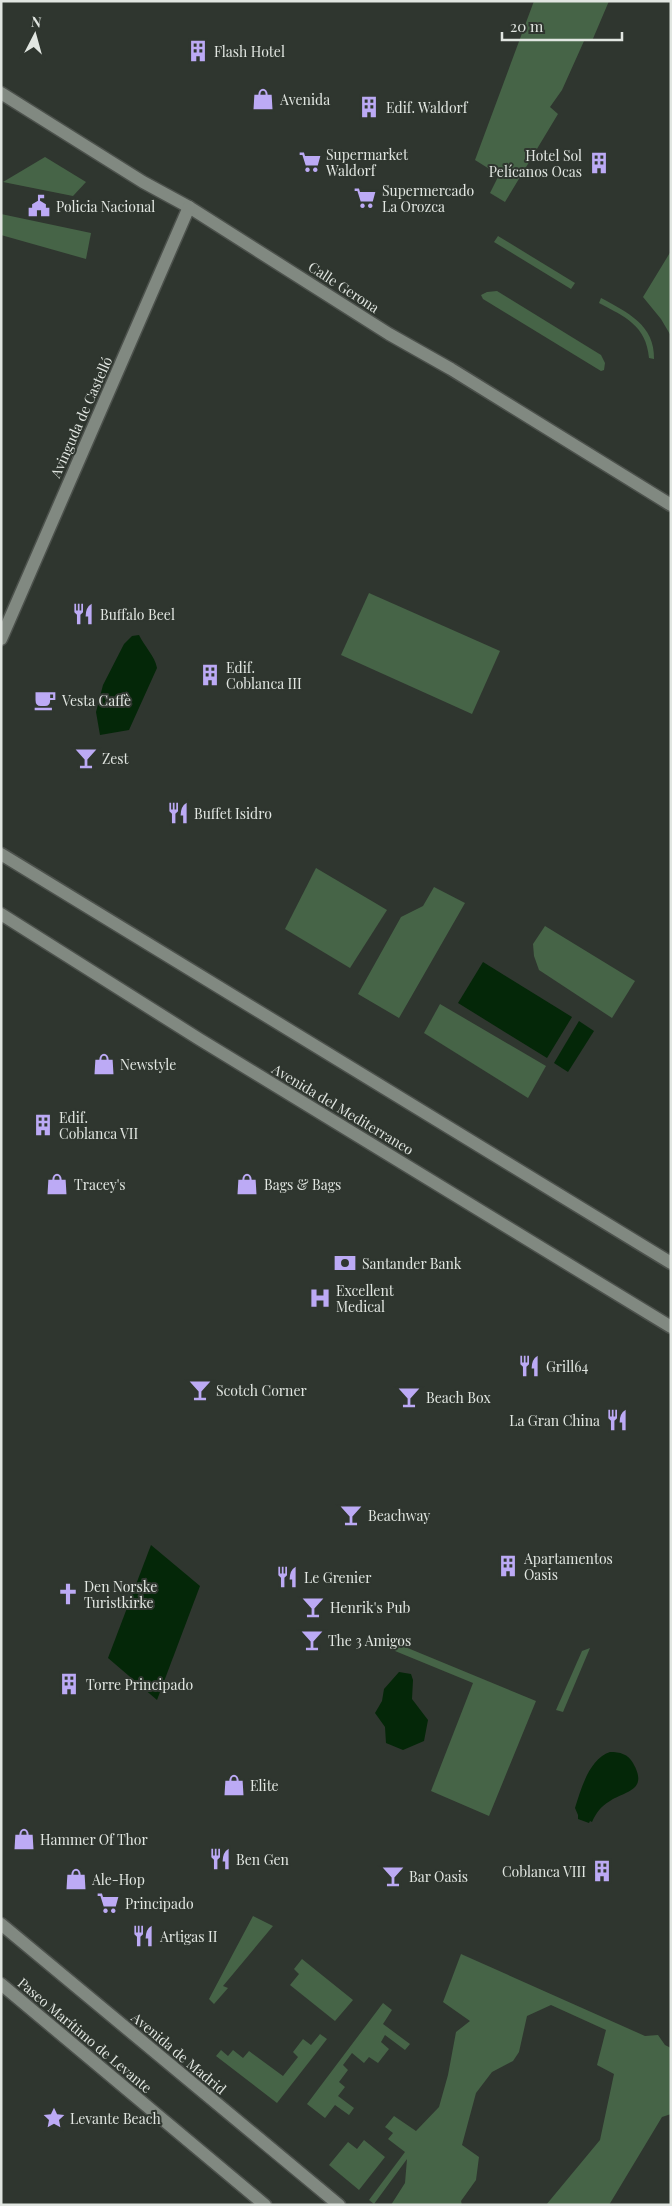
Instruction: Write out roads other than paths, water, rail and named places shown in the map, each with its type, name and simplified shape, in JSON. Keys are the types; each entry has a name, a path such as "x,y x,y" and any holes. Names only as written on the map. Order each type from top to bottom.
{"street":[{"name":"Calle Gerona","path":"1,93 144,182 189,207 389,334 451,369 671,505"},
{"name":"Avinguda de Castelló","path":"1,639 189,207"},
{"path":"1,854 671,1263"},
{"name":"Avenida del Mediterraneo","path":"1,914 198,1039 671,1327"},
{"name":"Avenida de Madrid","path":"1,1924 339,2205"},
{"name":"Paseo Marítimo de Levante","path":"1,1984 265,2205"}],"place":[{"name":"Flash Hotel","path":"198,51"},
{"name":"Avenida","path":"263,99"},
{"name":"Edif. Waldorf","path":"369,107"},
{"name":"Supermarket Waldorf","path":"310,162"},
{"name":"Hotel Sol Pelícanos Ocas","path":"599,163"},
{"name":"Supermercado La Orozca","path":"365,198"},
{"name":"Policia Nacional","path":"39,206"},
{"name":"Buffalo Beel","path":"83,614"},
{"name":"Edif. Coblanca III","path":"210,675"},
{"name":"Vesta Caffè","path":"45,700"},
{"name":"Zest","path":"86,758"},
{"name":"Buffet Isidro","path":"178,813"},
{"name":"Newstyle","path":"104,1064"},
{"name":"Edif. Coblanca VII","path":"43,1125"},
{"name":"Tracey's","path":"57,1184"},
{"name":"Bags & Bags","path":"247,1184"},
{"name":"Santander Bank","path":"345,1263"},
{"name":"Excellent Medical","path":"320,1298"},
{"name":"Grill64","path":"529,1366"},
{"name":"Scotch Corner","path":"200,1390"},
{"name":"Beach Box","path":"409,1397"},
{"name":"La Gran China","path":"617,1420"},
{"name":"Beachway","path":"351,1515"},
{"name":"Apartamentos Oasis","path":"508,1566"},
{"name":"Le Grenier","path":"287,1577"},
{"name":"Den Norske Turistkirke","path":"68,1594"},
{"name":"Henrik's Pub","path":"313,1607"},
{"name":"The 3 Amigos","path":"312,1640"},
{"name":"Torre Principado","path":"69,1684"},
{"name":"Elite","path":"234,1785"},
{"name":"Hammer Of Thor","path":"24,1839"},
{"name":"Ben Gen","path":"220,1859"},
{"name":"Coblanca VIII","path":"602,1871"},
{"name":"Bar Oasis","path":"393,1876"},
{"name":"Ale-Hop","path":"76,1879"},
{"name":"Principado","path":"108,1903"},
{"name":"Artigas II","path":"143,1936"},
{"name":"Levante Beach","path":"54,2118"}]}
